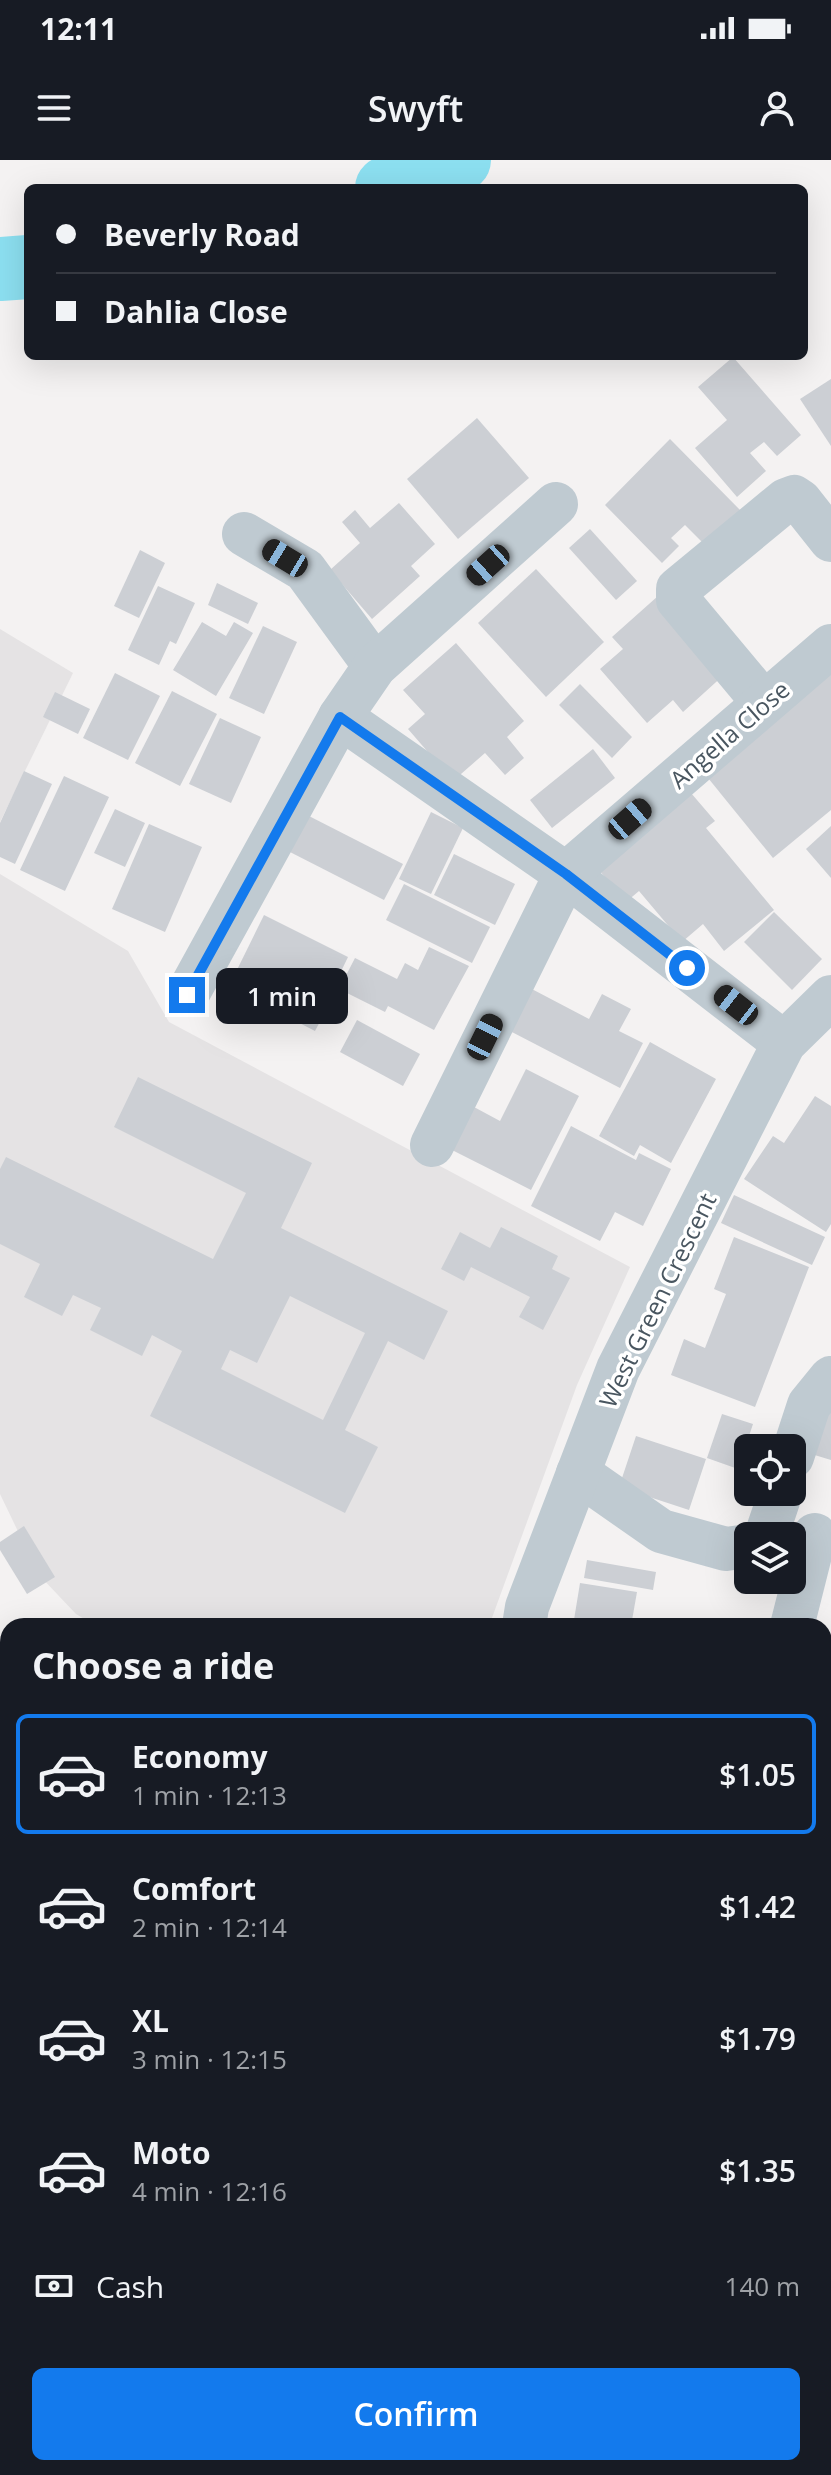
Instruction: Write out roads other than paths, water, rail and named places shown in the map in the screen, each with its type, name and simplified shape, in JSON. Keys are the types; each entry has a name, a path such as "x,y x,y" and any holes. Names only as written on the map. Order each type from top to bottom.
{"street":[{"path":"764,703 678,600 678,589 786,500 794,497 831,540"},
{"path":"187,995 340,717 375,666 556,504"},
{"path":"244,534 305,570 375,666"},
{"name":"Angella Close","path":"432,1145 566,874 831,646"},
{"path":"340,717 566,874 784,1043"},
{"name":"West Green Crescent","path":"525,1618 618,1369 784,1043 831,997"},
{"path":"800,1434 809,1405 831,1378"},
{"path":"578,1473 661,1531 726,1549 734,1548"},
{"path":"794,1618 813,1539"}],"waterway":[{"path":"397,184 459,160"},
{"path":"0,269 24,267"}]}
